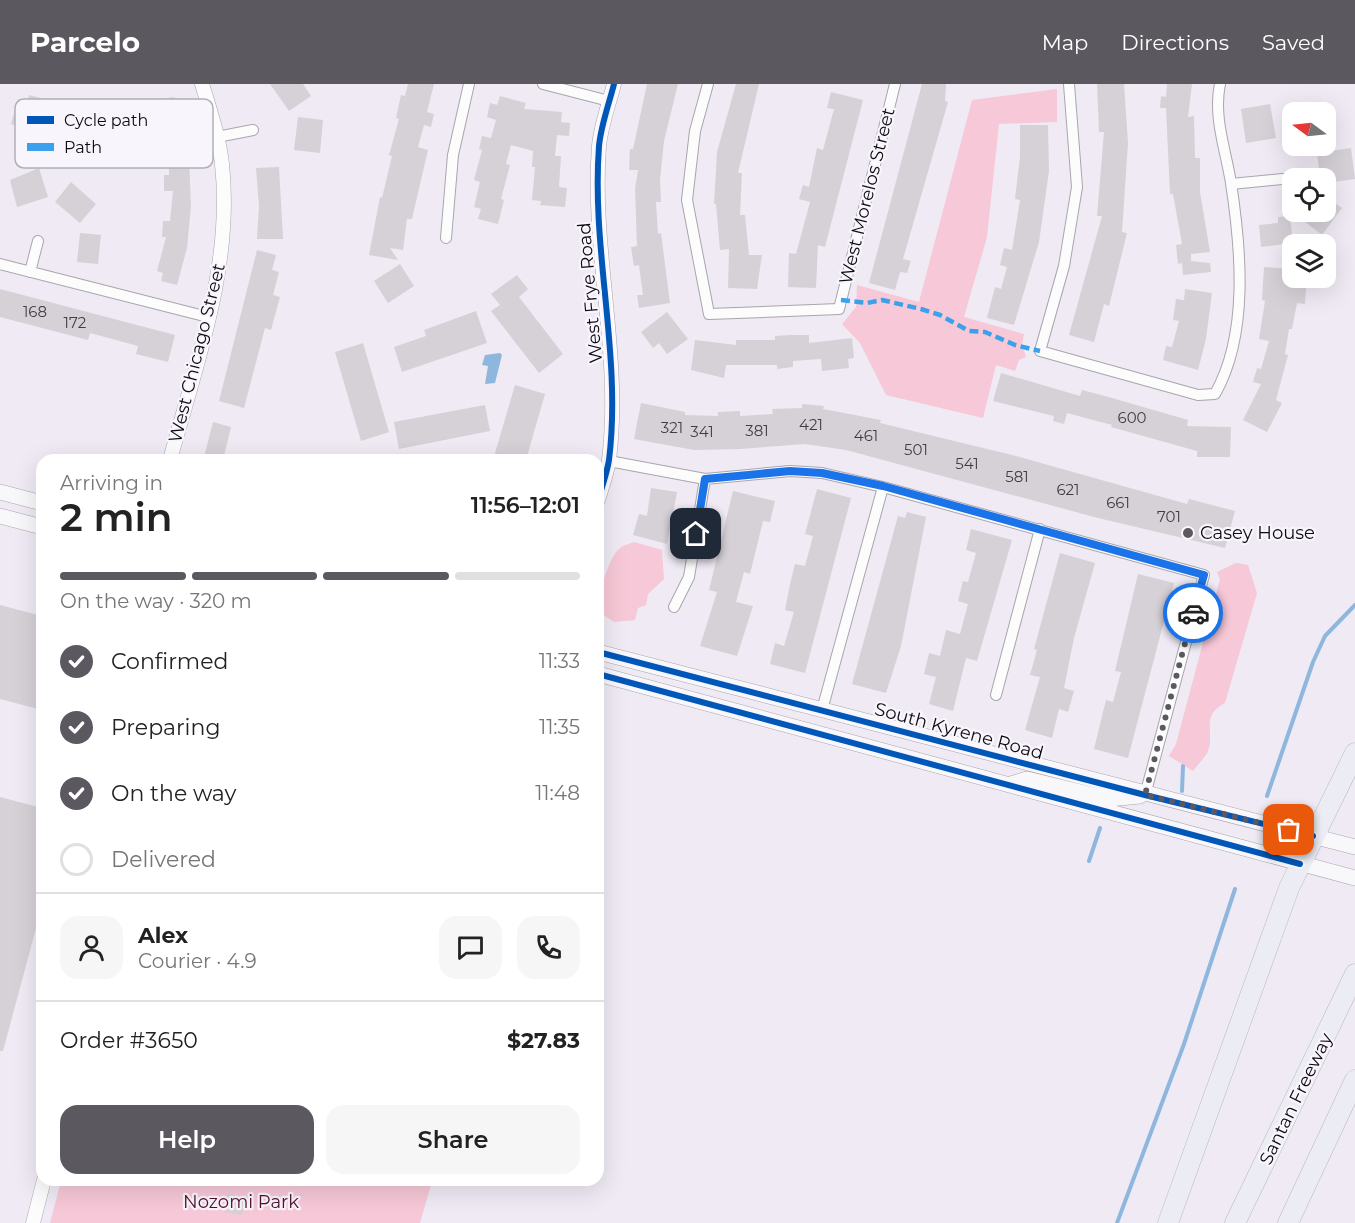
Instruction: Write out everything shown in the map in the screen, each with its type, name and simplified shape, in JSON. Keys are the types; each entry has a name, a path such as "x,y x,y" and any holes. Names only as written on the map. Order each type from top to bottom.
{"highway":[{"path":"1168,1223 1283,902 1300,864 1322,838 1355,753"},
{"name":"Santan Freeway","path":"1235,1223 1355,974"},
{"path":"1288,1223 1355,1080"}],"main road":[{"path":"0,492 36,501"},
{"path":"0,516 36,525"},
{"name":"South Kyrene Road","path":"604,654 1145,795 1355,847"},
{"path":"604,676 1355,879"},
{"path":"1008,784 1027,779 1109,799 1145,795"}],"street":[{"name":"West Chicago Street","path":"202,84 206,99"},
{"path":"446,238 453,155 469,84"},
{"path":"543,84 609,101"},
{"name":"West Frye Road","path":"604,479 609,461 610,353 597,205 600,144 614,84"},
{"name":"West Morelos Street","path":"708,84 695,131 687,200 708,314 839,309 895,84"},
{"path":"1070,84 1077,187 1064,266 1040,351 1198,395 1215,394 1224,378 1237,316 1238,253 1231,184 1221,131 1220,84"},
{"name":"West Chicago Street","path":"172,454 216,290 223,239 224,185 213,123"},
{"path":"217,137 253,130"},
{"path":"1231,184 1282,179"},
{"path":"30,272 38,241"},
{"path":"0,264 208,317"},
{"path":"609,461 705,479 790,471 822,473 883,486 1204,575 1145,795"},
{"path":"674,607 689,577 705,479"},
{"path":"822,710 883,486"},
{"path":"996,695 1040,529"},
{"path":"33,1223 42,1186"}],"green space":[{"path":"1057,89 1057,122 999,124 987,237 964,317 1024,334 1022,345 1026,357 1019,360 1015,371 996,365 983,418 886,395 860,343 842,324 856,307 857,285 919,302 972,100"},
{"path":"634,542 662,550 664,579 648,594 646,605 638,608 635,620 614,622 604,615 604,581 608,568 621,547"},
{"path":"1236,563 1248,565 1257,593 1225,703 1217,708 1210,719 1208,751 1193,771 1169,756 1176,744 1220,579 1217,572"},
{"name":"Nozomi Park","path":"60,1186 431,1186 420,1223 50,1223"}],"water":[{"path":"500,353 502,355 495,383 485,384 488,366 482,365 485,355"}],"building":[{"path":"270,84 303,84 311,96 289,111"},
{"path":"408,84 434,84 427,112 434,114 431,127 424,125 418,147 428,150 412,219 407,219 403,250 390,248 398,260 369,255 380,197 382,198 392,156 389,155 399,119 396,118 401,95 405,96"},
{"path":"647,84 678,84 664,141 660,180 661,202 656,202 658,234 661,233 670,303 639,308 637,295 643,295 639,265 634,266 631,247 637,246 635,189 638,170 629,170 630,149 633,149"},
{"path":"736,84 759,84 738,173 742,173 740,215 745,215 749,255 762,255 757,289 728,288 729,249 720,250 716,204 714,204 717,152"},
{"path":"922,84 946,84 945,101 948,102 903,259 911,261 907,273 900,272 895,290 869,283"},
{"path":"1097,84 1124,84 1128,143 1122,232 1127,233 1109,306 1104,304 1094,342 1069,335 1102,216 1097,216 1104,132 1099,132"},
{"path":"1167,84 1192,84 1188,117 1194,116 1195,158 1200,158 1200,192 1210,252 1191,254 1191,261 1210,263 1211,272 1183,275 1182,263 1178,264 1176,245 1182,244 1173,194 1170,194 1166,108 1160,108 1161,96 1166,97"},
{"path":"831,92 863,100 825,247 818,245 816,288 788,287 789,253 796,254 810,202 799,199 803,185 809,187 817,148 823,150 834,109 827,108"},
{"path":"29,95 44,99 28,99"},
{"path":"500,96 526,103 524,109 562,112 561,122 570,123 569,136 557,135 555,156 561,156 559,187 567,188 565,207 540,205 541,201 532,200 535,167 532,167 533,151 511,145 506,164 510,165 501,199 504,200 498,224 478,219 481,209 474,207 480,182 474,180 482,150 479,149 482,136 491,138 496,120 487,117 490,103 497,105"},
{"path":"1270,104 1276,138 1246,143 1241,109"},
{"path":"15,110 15,125 11,124"},
{"path":"298,117 323,120 320,153 294,150"},
{"path":"1020,125 1048,125 1049,171 1039,242 1014,325 987,318 995,287 1001,289 1007,267 1000,265 1004,248 1012,250 1020,200 1015,199 1020,157"},
{"path":"1351,148 1355,179 1336,182 1336,168 1319,168 1317,156 1336,156 1336,150"},
{"path":"279,167 283,239 257,239 259,206 256,168"},
{"path":"39,168 48,197 17,207 10,180"},
{"path":"169,168 189,168 191,206 187,248 177,285 161,281 163,273 157,271 166,237 162,237 163,221 170,221 173,191 164,191 164,175 169,175"},
{"path":"71,182 96,204 80,223 55,202"},
{"path":"1336,204 1342,208 1336,216"},
{"path":"1278,217 1282,217 1282,222 1291,222 1292,234 1282,234 1282,244 1261,247 1259,225 1278,223"},
{"path":"1305,222 1332,222 1321,234"},
{"path":"80,233 101,235 98,264 77,262"},
{"path":"257,250 276,255 272,270 279,272 273,295 280,297 271,330 265,328 244,408 219,401"},
{"path":"400,264 414,286 388,303 374,281"},
{"path":"1264,267 1282,268 1282,288 1306,288 1305,304 1297,303 1292,329 1289,329 1285,354 1288,355 1276,400 1282,403 1267,432 1243,420 1261,384 1253,382 1257,368 1261,369 1269,341 1259,339 1265,301 1262,300"},
{"path":"517,275 528,289 519,297 563,354 539,373 491,311 500,305 491,294"},
{"path":"0,289 175,335 168,362 136,354 138,346 90,333 88,340 0,317"},
{"path":"1185,289 1212,293 1206,339 1198,370 1163,360 1166,346 1172,347 1179,321 1173,320 1176,299 1184,300"},
{"path":"476,311 487,343 402,372 394,347 426,336 424,330"},
{"path":"667,312 688,339 667,354 659,343 653,348 641,332"},
{"path":"809,335 809,343 852,338 854,358 848,359 849,368 822,371 821,359 793,361 793,367 777,369 777,365 726,365 724,378 691,370 695,340 736,345 736,340 775,340 775,336"},
{"path":"363,343 389,432 361,441 335,352"},
{"path":"1001,373 1080,396 1082,390 1112,398 1188,420 1187,426 1231,427 1230,457 1197,457 1197,451 1111,427 1112,425 1067,413 1064,424 1053,421 1054,416 993,401"},
{"path":"515,385 545,394 528,454 495,454"},
{"path":"641,403 685,412 685,415 718,416 718,412 740,411 740,416 773,414 772,409 802,408 802,404 824,406 823,409 881,420 880,423 1012,455 1187,504 1189,499 1235,511 1225,548 1098,518 846,450 805,444 694,450 634,439"},
{"path":"485,405 490,431 399,449 394,422"},
{"path":"213,422 231,427 224,454 205,454"},
{"path":"651,488 677,492 667,544 633,535 639,514 647,516"},
{"path":"817,489 851,498 805,673 770,664 775,643 784,646 794,612 785,610 795,564 805,566 813,536 805,534"},
{"path":"733,491 775,501 770,522 763,521 750,574 744,572 736,602 753,606 737,656 700,646 717,592 709,590"},
{"path":"907,512 926,517 901,646 886,693 852,684 898,516 905,518"},
{"path":"971,529 1012,540 977,661 966,658 953,711 929,704 936,677 924,674 929,653 940,656 946,630 960,634 968,604 958,601 963,581 968,582 976,553 966,550"},
{"path":"1060,553 1095,563 1074,638 1064,688 1074,691 1068,712 1059,709 1052,738 1025,730 1040,677 1030,675 1037,650 1034,649"},
{"path":"1138,574 1174,583 1128,758 1094,749 1106,700 1113,702 1121,672 1115,671"},
{"path":"0,605 36,614 36,708 0,699"},
{"path":"0,797 36,806 36,928 3,1051 0,1051"},
{"path":"228,1194 245,1197 242,1215 225,1212"}],"waterway":[{"path":"1267,796 1313,662 1325,636 1355,605"},
{"path":"1182,791 1183,766"},
{"path":"1089,861 1100,828"},
{"path":"1117,1223 1184,1044 1235,889"}],"marked path":[{"path":"841,300 867,303 882,300 921,309 940,315 969,331 985,332 1015,345 1040,351"}],"cycle path":[{"path":"604,481 609,460 612,381 599,225 598,185 599,146 614,84"},
{"path":"604,654 1145,795 1313,836"},
{"path":"604,676 1300,864"}],"way so far":[{"path":"1193,613 1145,795 1289,830"}],"place":[{"name":"Casey House","path":"1188,533"}],"route":[{"path":"696,534 705,479 790,471 822,473 883,486 1204,575 1193,613"}]}
